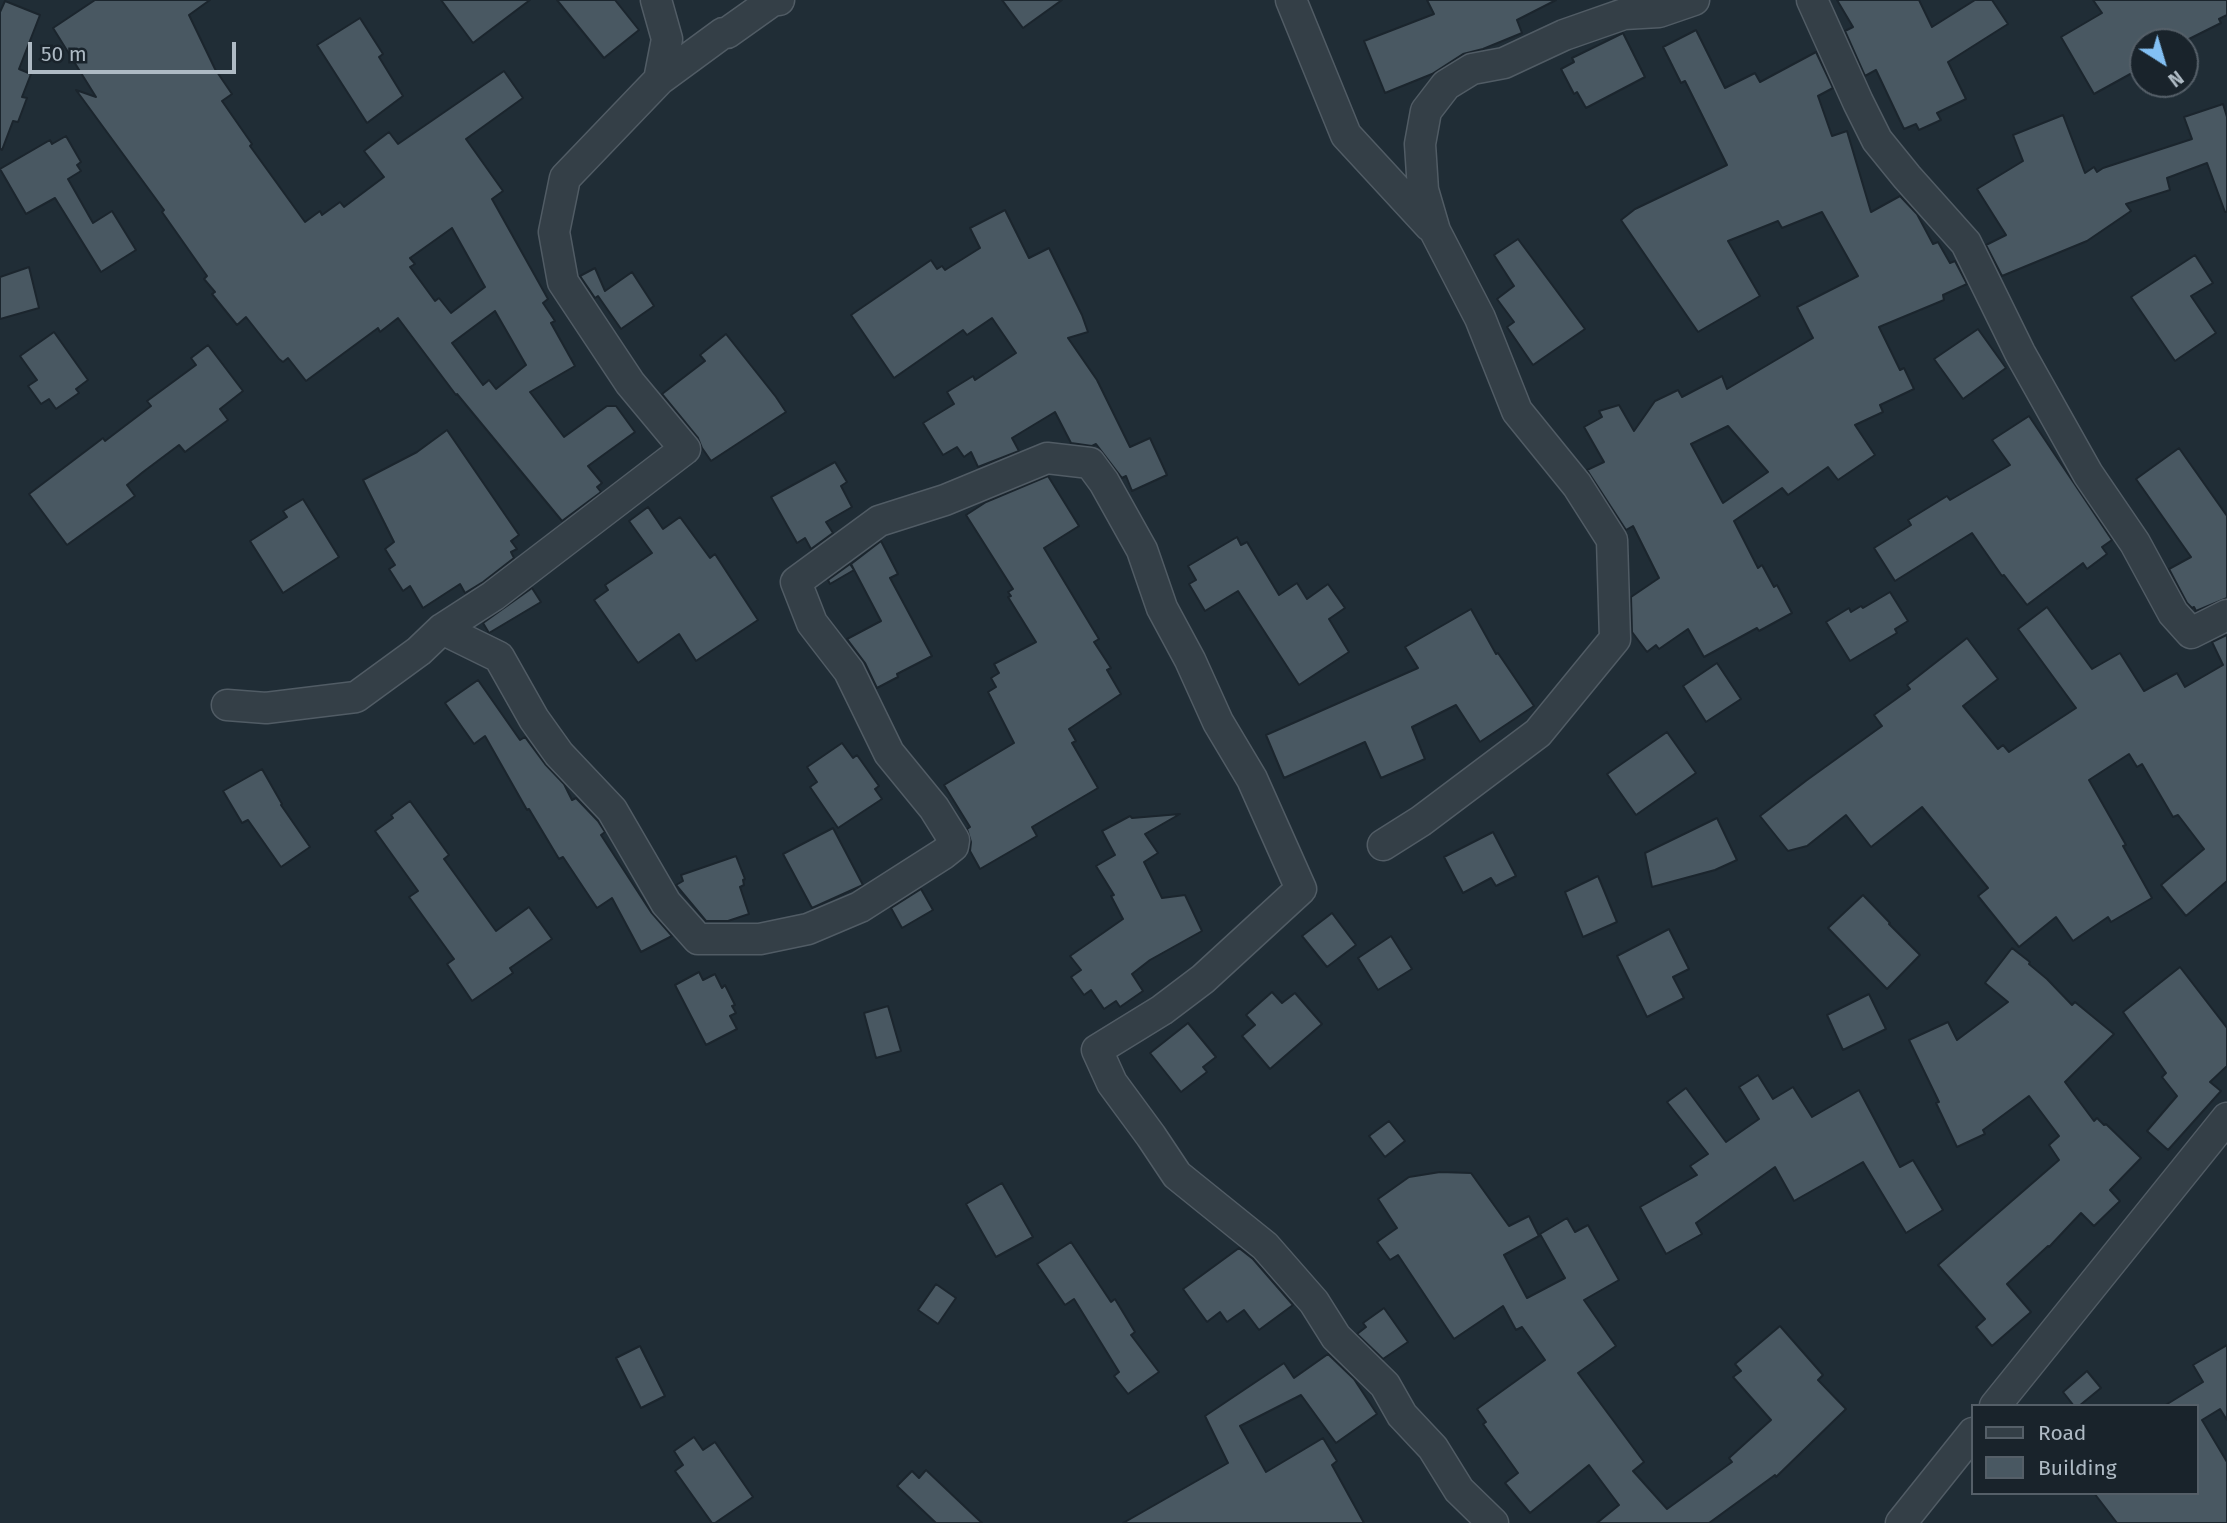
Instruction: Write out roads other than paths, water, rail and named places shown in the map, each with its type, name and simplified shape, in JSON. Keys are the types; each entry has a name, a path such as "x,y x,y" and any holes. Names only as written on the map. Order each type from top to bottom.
{"street":[{"path":"656,0 667,38 659,80"},
{"path":"227,705 266,708 356,697 419,651 442,629 493,596 685,449 630,383 563,282 554,232 565,178 659,80 723,33 727,33 772,1 779,0"},
{"path":"1291,0 1346,135 1435,231"},
{"path":"1383,845 1420,821 1538,733 1615,639 1612,540 1577,485 1517,411 1480,318 1435,231 1423,190 1420,144 1426,111 1446,85 1472,69 1504,63 1620,7 1659,12 1694,0"},
{"path":"1812,0 1877,140 1966,243 2027,365 2088,474 2135,544 2174,613 2191,633 2227,615"},
{"path":"442,629 499,657 534,719 559,754 612,810 666,903 698,939 760,939 808,929 860,907 943,854 953,846 954,840 934,808 889,753 849,671 812,623 796,582 879,522 945,500 1047,458 1090,463 1104,482 1142,550 1162,608 1190,660 1218,723 1252,779 1301,889 1203,979 1162,1010 1097,1050 1112,1083 1177,1175 1265,1246 1314,1302 1336,1337 1385,1385 1402,1415 1433,1448 1459,1490 1493,1523"},
{"path":"1997,1404 2227,1118"},
{"path":"1901,1523 1972,1434"}]}
